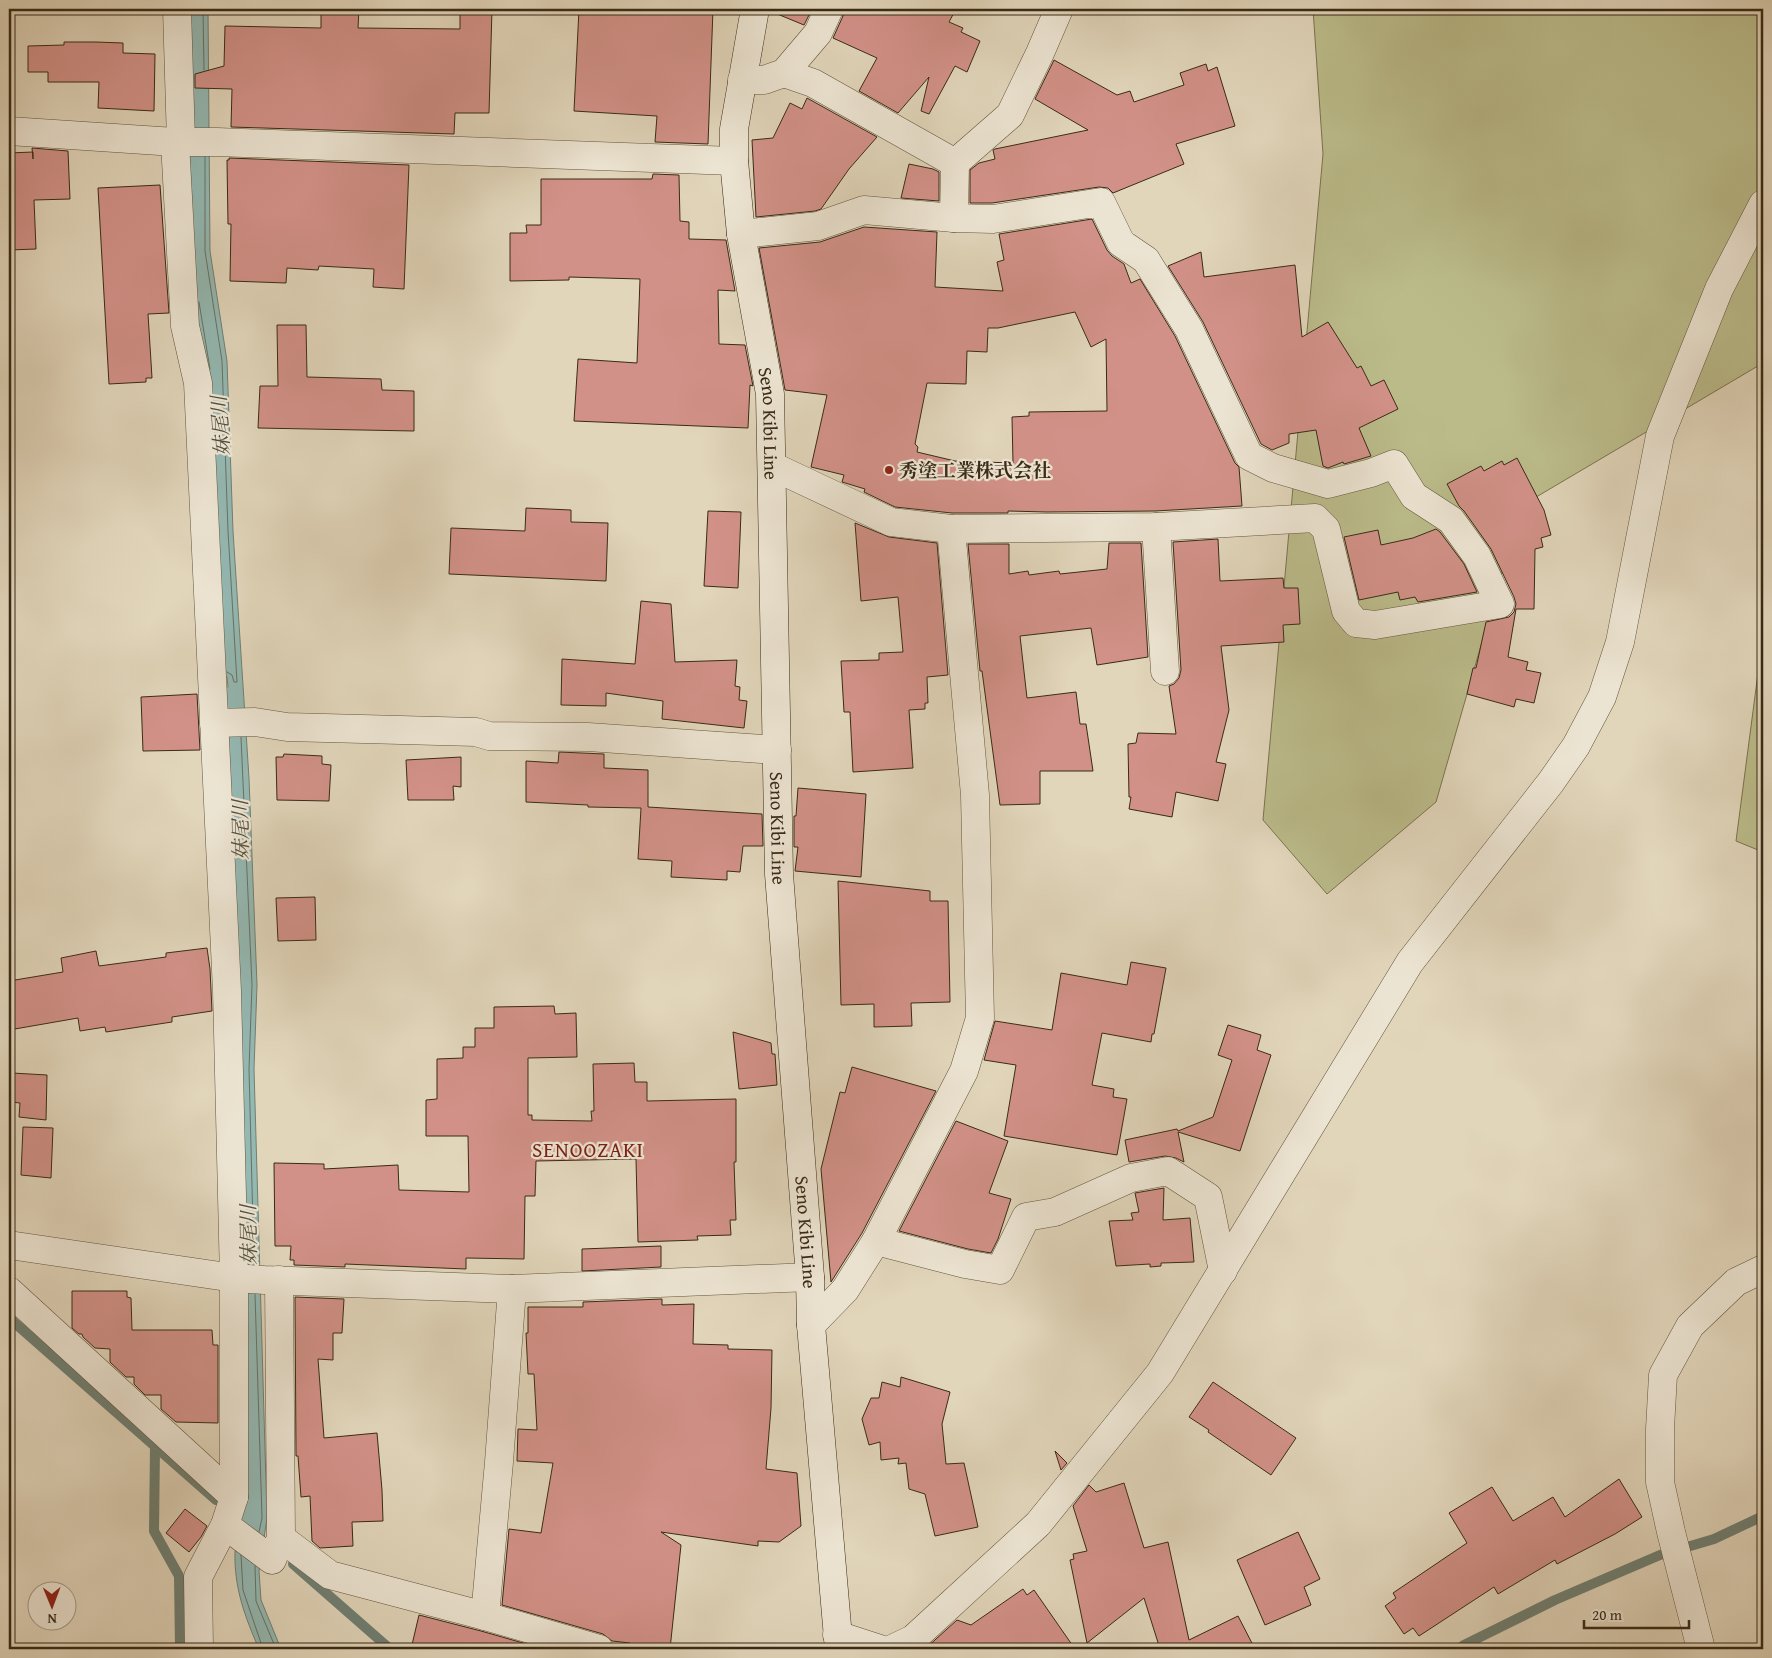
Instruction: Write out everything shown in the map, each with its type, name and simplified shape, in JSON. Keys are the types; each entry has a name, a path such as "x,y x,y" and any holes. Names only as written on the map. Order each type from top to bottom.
{"street":[{"path":"177,9 185,326 198,383 219,723 234,1278 234,1497 232,1530 198,1577 200,1649"},
{"name":"Seno Kibi Line","path":"755,9 734,129 734,162 741,234 770,394 779,874 810,1277 811,1325 838,1642"},
{"path":"742,80 764,80 784,73 818,33 829,9"},
{"path":"954,218 955,163 1010,115 1059,9"},
{"path":"784,73 814,83 955,163"},
{"path":"9,131 180,142 734,162"},
{"path":"741,234 818,226 864,210 954,218 993,219 1101,202 1121,243 1146,260 1189,329 1249,456 1273,468 1328,484 1371,473 1394,464 1414,496 1451,520 1477,556 1500,604 1375,625 1356,623 1346,610 1326,529 1315,518 1156,527 951,529 891,522 772,466"},
{"path":"892,1649 913,1640 1038,1524 1160,1373 1410,962 1551,782 1576,746 1602,697 1620,642 1660,436 1718,289 1763,204"},
{"path":"1156,527 1165,671"},
{"path":"811,1325 845,1290 876,1241 964,1071 980,1018 975,794 951,529"},
{"path":"219,723 255,722 287,727 476,732 489,736 588,737 777,750"},
{"path":"876,1241 965,1264 1000,1270 1026,1217 1055,1212 1131,1178 1168,1171 1208,1197 1223,1271"},
{"path":"9,1245 234,1278 271,1280 512,1289 810,1277"},
{"path":"1701,1649 1660,1482 1663,1375 1690,1326 1736,1282 1763,1270"},
{"path":"271,1280 272,1546"},
{"path":"485,1616 512,1289"},
{"path":"9,1291 234,1497"},
{"path":"232,1530 272,1546 330,1575 485,1616 599,1649"},
{"path":"838,1642 880,1649"}],"green space":[{"path":"1313,9 1763,9 1763,363 1521,506 1436,802 1327,894 1263,820 1323,154"},
{"path":"1763,635 1763,852 1736,841"}],"water":[{"name":"妹尾川","path":"185,9 208,9 210,251 227,361 233,531 249,778 257,985 254,1069 267,1518 259,1571 261,1600 281,1649 259,1649 241,1602 235,1565 235,1552 242,1514 221,688 228,687 227,677 221,677 191,287"}],"building":[{"path":"321,9 359,9 358,28 460,29 460,9 492,9 489,113 455,113 454,134 231,127 232,89 195,88 195,74 224,66 225,26 321,28"},
{"path":"579,9 713,9 708,144 655,142 657,116 574,111"},
{"path":"770,9 812,9 804,25 770,11"},
{"path":"844,9 956,9 949,22 963,28 961,32 980,41 967,72 955,66 929,114 921,111 929,77 898,113 859,91 877,58 833,38 843,16"},
{"path":"64,42 123,43 123,53 155,54 154,111 98,108 99,82 48,82 48,72 28,72 28,46 64,45"},
{"path":"1054,60 1117,95 1130,91 1134,102 1184,85 1180,73 1206,64 1208,71 1217,67 1235,126 1176,144 1184,164 1113,193 1108,188 1099,187 992,203 970,203 970,170 979,163 995,159 993,150 1088,130 1035,99"},
{"path":"807,98 877,137 849,169 821,209 756,217 752,140 773,138 790,103 802,109"},
{"path":"32,148 68,151 70,199 34,200 36,249 9,250 9,153 32,152"},
{"path":"229,158 409,165 404,289 373,287 374,269 319,266 318,270 287,268 286,283 230,281 231,224 228,224 227,160"},
{"path":"909,164 939,172 939,201 901,198"},
{"path":"653,174 679,175 680,221 689,222 689,239 726,240 735,291 718,290 719,344 745,345 753,386 750,385 748,428 574,421 578,359 637,363 640,279 569,277 569,280 510,281 510,233 527,233 526,225 541,225 541,179 652,179"},
{"path":"160,185 169,313 148,314 152,378 146,378 146,382 109,384 98,188"},
{"path":"1092,219 1107,250 1124,264 1131,283 1140,279 1175,336 1235,463 1239,467 1242,506 1155,511 952,513 895,507 864,492 865,489 842,482 844,475 811,467 827,395 785,390 759,248 820,242 864,227 937,232 935,287 1003,291 997,262 1004,260 999,234","holes":["1075,312 1091,347 1106,339 1107,411 1029,412 1029,416 1012,417 1013,463 955,461 917,452 918,447 915,444 927,383 966,384 967,351 987,352 988,328 998,328"]},
{"path":"1201,252 1204,277 1295,265 1302,337 1328,322 1357,368 1361,366 1371,386 1384,380 1398,409 1359,428 1371,456 1344,464 1343,462 1328,468 1323,466 1316,430 1289,434 1289,443 1272,450 1261,444 1203,322 1168,266"},
{"path":"277,325 306,325 307,377 381,379 382,390 414,391 414,431 258,428 260,386 278,386"},
{"path":"1517,458 1544,510 1551,535 1541,538 1543,547 1535,549 1534,609 1516,609 1508,657 1528,662 1526,670 1541,673 1534,703 1516,699 1514,707 1467,694 1473,668 1476,668 1486,622 1509,617 1514,612 1516,604 1491,549 1459,506 1447,484 1481,466 1484,471 1502,461 1504,465"},
{"path":"526,508 571,510 571,522 608,523 606,581 449,574 451,528 525,531"},
{"path":"708,511 741,512 738,588 704,586"},
{"path":"855,523 889,537 937,543 948,675 927,677 928,703 925,703 925,709 909,710 913,768 853,772 850,712 844,712 841,661 879,660 879,653 903,652 898,597 861,601"},
{"path":"1436,529 1464,564 1477,592 1418,602 1415,597 1400,600 1398,592 1359,600 1344,537 1378,530 1381,545 1413,538"},
{"path":"1218,539 1220,581 1283,578 1284,588 1298,588 1300,624 1283,625 1284,642 1221,646 1229,710 1216,762 1226,764 1218,801 1176,792 1172,817 1129,809 1131,797 1129,797 1128,744 1136,743 1138,733 1176,734 1169,686 1174,684 1179,678 1181,670 1173,542"},
{"path":"1109,543 1141,543 1148,657 1097,665 1091,628 1020,636 1027,698 1076,692 1080,724 1086,724 1093,771 1040,771 1040,804 1000,805 982,671 980,671 968,544 1009,544 1009,574 1028,571 1029,575 1059,571 1060,574 1107,569"},
{"path":"641,601 671,604 675,662 737,660 735,686 740,687 739,700 747,701 744,728 662,719 663,701 606,693 606,706 561,705 562,659 635,664"},
{"path":"197,694 200,750 143,751 141,697"},
{"path":"559,752 604,754 604,768 648,770 648,807 762,814 763,846 743,846 740,872 727,871 727,880 671,877 672,861 638,859 641,808 588,807 588,805 526,802 526,761 558,763"},
{"path":"284,754 322,756 322,764 331,765 329,801 277,800 276,757 283,757"},
{"path":"461,757 461,787 453,786 454,800 408,800 406,760"},
{"path":"798,788 866,794 861,877 795,871 798,847 794,847 794,816 796,816"},
{"path":"838,881 930,891 930,901 948,901 950,1002 911,1003 912,1026 874,1027 874,1004 841,1005"},
{"path":"315,897 316,940 278,941 276,898"},
{"path":"207,948 212,1011 172,1017 172,1022 106,1032 105,1027 80,1031 78,1018 9,1030 9,981 63,972 61,958 96,951 99,966 166,957 166,953"},
{"path":"1131,962 1166,968 1151,1042 1102,1033 1092,1085 1114,1089 1113,1097 1127,1099 1117,1155 1004,1136 1016,1065 984,1060 995,1021 1052,1030 1061,973 1127,985"},
{"path":"554,1006 555,1014 576,1013 577,1057 528,1058 528,1115 532,1115 532,1120 592,1121 591,1111 594,1111 593,1064 634,1063 635,1082 647,1082 647,1101 736,1099 736,1162 734,1162 736,1220 730,1220 731,1235 697,1236 698,1240 638,1242 636,1159 536,1161 535,1196 525,1196 524,1259 466,1258 466,1269 345,1264 345,1267 294,1265 294,1260 290,1260 291,1246 275,1246 274,1163 324,1164 324,1169 398,1165 399,1190 469,1192 468,1136 426,1136 426,1100 437,1099 437,1059 463,1058 463,1047 475,1047 475,1028 494,1028 494,1007"},
{"path":"1228,1025 1261,1035 1257,1050 1271,1055 1240,1151 1178,1132 1184,1162 1165,1156 1129,1162 1125,1140 1177,1129 1178,1131 1213,1117 1232,1060 1218,1055"},
{"path":"733,1032 771,1043 772,1054 775,1054 777,1085 739,1089"},
{"path":"852,1067 936,1091 862,1233 831,1282 821,1169 840,1092 845,1093"},
{"path":"12,1073 47,1075 46,1120 19,1117 20,1103 11,1102"},
{"path":"956,1121 1008,1141 989,1193 1011,1199 998,1239 991,1253 899,1231"},
{"path":"23,1127 53,1128 51,1178 21,1175"},
{"path":"1164,1188 1163,1220 1190,1218 1194,1262 1161,1263 1161,1266 1150,1267 1150,1264 1116,1266 1109,1221 1133,1220 1131,1213 1139,1212 1135,1193"},
{"path":"661,1246 661,1267 582,1271 582,1249"},
{"path":"72,1291 127,1291 127,1297 131,1298 132,1330 212,1330 213,1345 218,1345 218,1423 176,1422 161,1409 161,1395 145,1395 134,1384 134,1377 126,1377 110,1362 110,1349 95,1348 82,1334 79,1334 72,1328"},
{"path":"295,1297 344,1299 342,1333 333,1333 333,1360 318,1359 324,1438 377,1433 383,1521 352,1522 353,1546 320,1548 312,1541 310,1496 301,1497 298,1456 296,1456"},
{"path":"662,1299 662,1305 694,1304 693,1344 728,1345 728,1349 772,1350 771,1408 766,1469 797,1473 801,1526 779,1542 758,1541 758,1546 661,1532 681,1545 670,1649 629,1649 630,1643 612,1641 603,1634 502,1605 509,1529 541,1533 553,1463 517,1461 518,1429 537,1430 534,1374 528,1374 526,1333 528,1333 528,1307 583,1307 583,1302"},
{"path":"901,1377 950,1392 942,1424 946,1464 964,1463 978,1527 935,1536 925,1494 909,1489 906,1463 898,1464 899,1458 881,1460 880,1442 869,1445 862,1419 871,1398 879,1398 882,1382 900,1387"},
{"path":"1213,1382 1296,1438 1271,1475 1189,1417"},
{"path":"1055,1451 1067,1463 1061,1470"},
{"path":"1619,1479 1642,1517 1615,1534 1557,1564 1555,1560 1498,1594 1494,1587 1419,1636 1413,1628 1404,1634 1385,1606 1396,1598 1393,1593 1467,1543 1449,1513 1492,1487 1513,1521 1553,1497 1565,1517"},
{"path":"1124,1483 1144,1548 1168,1542 1189,1640 1238,1616 1255,1649 1160,1649 1144,1598 1087,1643 1070,1560 1074,1559 1073,1554 1087,1551 1073,1506 1089,1485 1096,1492"},
{"path":"185,1509 207,1526 189,1552 166,1533"},
{"path":"1298,1532 1320,1579 1304,1587 1311,1605 1265,1625 1237,1560"},
{"path":"1023,1589 1027,1595 1034,1590 1075,1649 925,1649 957,1620 971,1625"},
{"path":"419,1615 481,1631 544,1649 411,1649"}],"waterway":[{"path":"9,1318 216,1500"},
{"path":"155,1447 154,1531 179,1576 180,1649"},
{"path":"1459,1649 1555,1600 1660,1555 1714,1539 1763,1516"},
{"path":"293,1564 390,1649"}],"place":[{"name":"秀塗工業株式会社","path":"889,470"}],"district":[{"name":"SENOOZAKI","path":"588,1149"}]}
